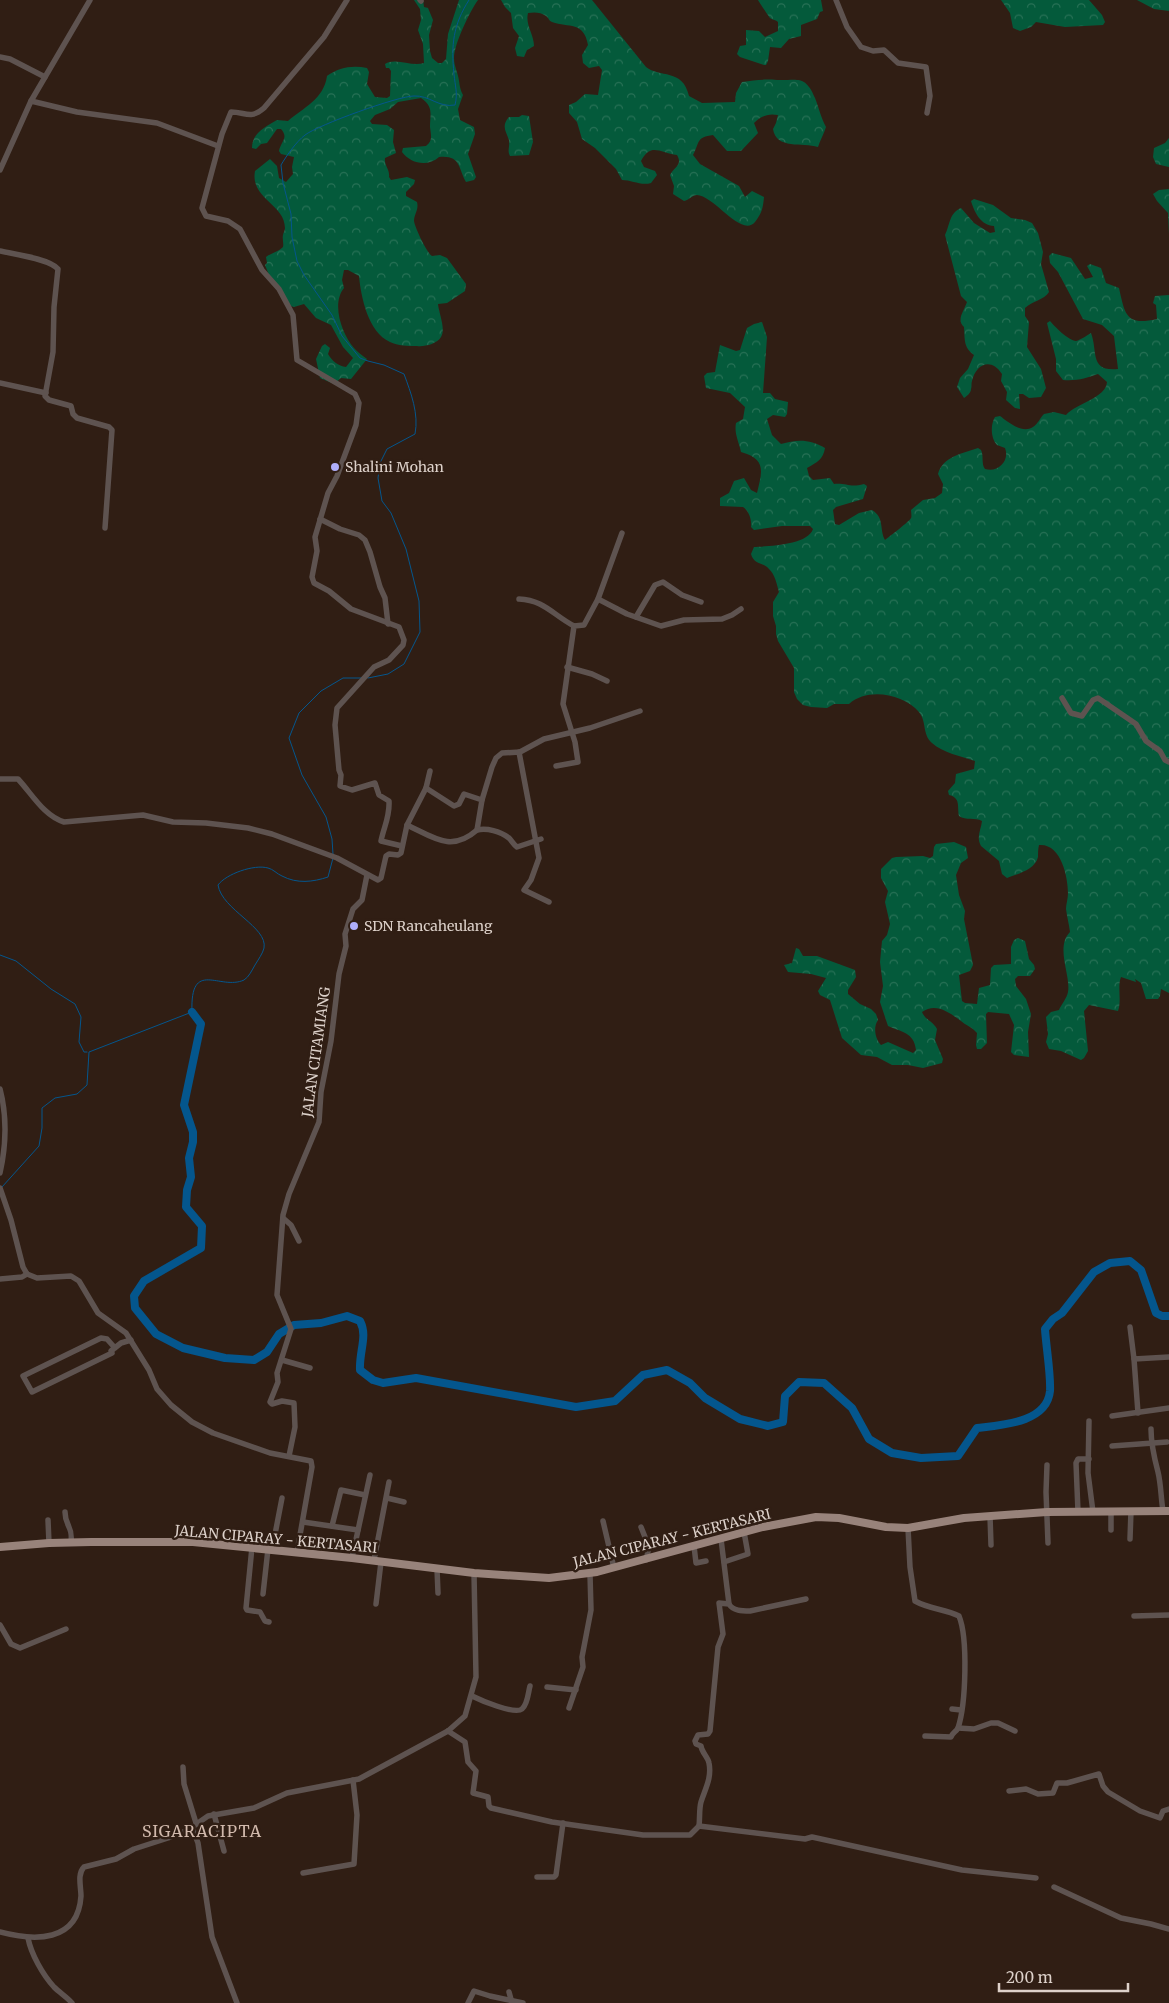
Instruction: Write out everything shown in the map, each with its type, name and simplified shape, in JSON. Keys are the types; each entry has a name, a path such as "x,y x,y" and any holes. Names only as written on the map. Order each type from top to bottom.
{"main road":[{"name":"JALAN CIPARAY - KERTASARI","path":"0,1547 49,1542 175,1542 252,1547 531,1578 590,1574 744,1532 816,1517 839,1518 886,1527 908,1528 964,1518 1047,1512 1166,1511"}],"street":[{"path":"0,170 31,101 90,0"},
{"path":"347,0 324,37 258,114 231,112 218,146 202,208 206,216 228,220 240,229 262,270 279,289 293,315 297,360 355,394 358,400 356,425 337,476 328,493 315,537 317,551 312,578 314,583 329,591 351,609 400,629 404,640 404,645 389,660 374,667 337,708 336,739 341,775 340,786 352,790 375,784 380,795 389,801 390,813 384,826 381,841 402,846"},
{"path":"836,0 847,27 861,47 873,51 884,50 898,62 927,68 930,98 927,113"},
{"path":"0,57 10,59 44,77"},
{"path":"31,101 77,112 157,123 218,146"},
{"path":"0,251 44,261 56,266 58,269 53,352 46,398 71,406 75,417 109,427 112,430 105,528"},
{"path":"0,383 46,393"},
{"path":"320,520 363,537 385,598 388,624"},
{"path":"519,599 532,600 545,605 554,614 574,626 584,625 598,599 622,533"},
{"path":"636,617 655,585 663,582 682,595 701,602"},
{"path":"598,599 659,626 684,620 722,619 741,609"},
{"path":"556,766 578,762 572,732 563,704 574,626"},
{"path":"567,668 599,676 607,681"},
{"path":"1062,698 1071,713 1082,716 1093,700 1098,698 1136,724 1146,741 1160,751 1165,760 1169,762"},
{"path":"477,830 482,800 496,758 502,753 519,752 544,739 640,711"},
{"path":"519,752 539,840 539,861 524,890 549,902"},
{"path":"0,779 18,778 47,812 64,822 143,815 173,822 206,823 248,828 272,834 336,858 380,880 386,856 389,854 399,855 407,825 426,788 430,771"},
{"path":"426,788 454,806 459,804 464,794 482,800"},
{"path":"407,825 433,838 448,842 461,840 477,830 499,832 510,839 517,847 539,840"},
{"name":"JALAN CITAMIANG","path":"282,1360 291,1329 290,1322 282,1310 277,1292 283,1218 289,1194 319,1122 321,1092 331,1040 339,974 346,946 345,934 354,908 362,900 367,875"},
{"path":"0,1089 5,1118 3,1159 0,1174"},
{"path":"1,1194 11,1220 23,1267 27,1274 38,1278 74,1277 98,1312 122,1329 131,1340 162,1395 192,1422 213,1433 270,1453 309,1460 312,1465 298,1552"},
{"path":"283,1218 291,1225 299,1241"},
{"path":"0,1279 22,1277 27,1274"},
{"path":"1130,1327 1138,1413"},
{"path":"115,1348 107,1339 101,1338 23,1376 32,1392 112,1353 111,1351 115,1348 131,1340"},
{"path":"1134,1359 1169,1357"},
{"path":"289,1456 295,1427 294,1403 283,1401 272,1404 270,1402 278,1382 277,1373 282,1360 310,1368"},
{"path":"1112,1416 1169,1408"},
{"path":"1089,1421 1089,1477 1093,1512"},
{"path":"1151,1429 1154,1464 1158,1473 1166,1511"},
{"path":"1112,1446 1167,1442"},
{"path":"1078,1512 1076,1463 1078,1459 1089,1459"},
{"path":"1047,1465 1048,1544"},
{"path":"352,1558 370,1474"},
{"path":"376,1604 377,1561 389,1482"},
{"path":"332,1526 342,1490 365,1494"},
{"path":"263,1594 270,1549 282,1498"},
{"path":"387,1498 404,1502"},
{"path":"1111,1511 1111,1530"},
{"path":"1130,1539 1132,1511"},
{"path":"64,1512 72,1533 71,1542"},
{"path":"990,1516 991,1545"},
{"path":"48,1520 49,1542"},
{"path":"603,1521 614,1568"},
{"path":"303,1522 358,1530"},
{"path":"641,1526 649,1547 646,1560"},
{"path":"908,1528 915,1601 935,1609 955,1613 963,1624 964,1679 958,1728 951,1737 925,1736"},
{"path":"724,1562 748,1554 744,1532"},
{"path":"721,1539 729,1604 731,1607 741,1612 750,1611 806,1598"},
{"path":"694,1546 696,1563 706,1561"},
{"path":"252,1547 246,1608 247,1610 260,1612 265,1621 269,1622"},
{"path":"437,1569 438,1593"},
{"path":"0,1932 37,1938 60,1932 73,1923 80,1908 80,1873 84,1866 116,1859 134,1849 168,1838 194,1825 202,1818 214,1814 254,1808 287,1794 364,1777 448,1731 465,1716 476,1677 474,1573"},
{"path":"569,1708 583,1667 582,1657 591,1610 590,1574"},
{"path":"448,1731 465,1742 468,1762 476,1771 473,1793 489,1798 490,1808 563,1823 643,1835 690,1835 699,1826 701,1803 708,1786 708,1760 701,1746 696,1744 695,1741 698,1735 708,1734 710,1731 718,1647 723,1634 719,1603 729,1604"},
{"path":"1134,1616 1169,1615"},
{"path":"0,1625 11,1644 20,1648 66,1629"},
{"path":"472,1696 489,1704 518,1711 523,1708 530,1686"},
{"path":"546,1687 576,1690"},
{"path":"952,1709 961,1710"},
{"path":"958,1728 974,1729 998,1723 1015,1731"},
{"path":"183,1767 184,1784 198,1843 212,1937 237,2003"},
{"path":"1009,1791 1026,1789 1038,1794 1053,1793 1056,1784 1068,1783 1098,1774 1108,1792 1147,1814 1160,1818 1163,1811 1169,1809"},
{"path":"303,1873 354,1864 357,1822 353,1780"},
{"path":"214,1814 224,1851"},
{"path":"537,1877 555,1876 563,1823"},
{"path":"699,1826 805,1839 810,1837 824,1838 956,1869 1036,1878"},
{"path":"1054,1887 1121,1918 1169,1930"},
{"path":"28,1938 32,1952 48,1979 72,2003"},
{"path":"468,2003 474,1991 512,2002 524,2003"},
{"path":"509,1992 512,2002"}],"green space":[{"path":"414,0 423,0 424,7 428,8 433,20 429,35 430,51 432,58 438,63 442,63 446,59 448,34 459,0 478,0 463,28 454,58 463,95 458,109 460,120 474,127 475,134 468,154 476,177 474,180 466,182 458,164 451,158 439,157 430,162 420,163 410,159 402,152 403,148 426,146 431,140 430,108 421,98 398,102 390,109 375,115 370,121 372,124 387,125 394,130 393,142 396,153 385,158 389,177 391,180 407,177 415,180 414,184 406,192 406,196 417,202 414,221 419,234 432,256 440,255 447,258 466,284 465,291 447,303 438,304 443,330 439,339 423,346 400,345 382,337 376,330 367,313 359,276 344,270 342,280 344,288 338,302 342,327 357,351 367,359 351,379 341,378 334,384 320,378 316,359 322,346 325,344 330,348 328,354 340,366 346,367 353,358 343,347 331,325 316,318 304,304 291,306 269,275 265,265 267,263 266,257 283,247 285,228 284,220 280,213 262,195 258,188 255,181 255,171 270,159 277,166 279,178 286,182 293,174 294,157 281,154 279,151 284,137 281,129 277,129 267,143 261,144 256,149 252,148 254,138 264,128 277,120 288,121 312,102 322,91 327,76 341,69 351,67 367,68 369,72 367,84 375,97 387,98 390,96 391,71 389,68 386,68 385,64 394,61 414,64 424,63 423,44 418,30 421,20 420,9"},
{"path":"501,0 592,0 646,67 676,77 682,81 689,96 702,103 735,102 736,93 742,82 755,80 800,80 808,85 811,90 826,127 818,147 785,143 779,140 775,136 773,129 778,115 774,114 765,116 754,123 758,133 741,151 727,151 713,135 701,139 693,155 700,164 739,186 745,197 752,191 764,197 763,207 759,216 755,222 749,225 743,225 735,221 704,197 695,195 684,201 673,194 674,186 670,175 678,164 679,158 677,155 652,150 641,161 644,167 655,171 657,175 651,183 644,184 622,180 616,169 595,148 582,139 577,122 569,113 569,105 585,94 598,95 602,70 599,66 589,68 583,63 582,55 588,45 583,32 575,27 552,22 542,14 528,13 527,17 534,46 527,50 524,57 517,56 515,48 519,36 513,28 511,13"},
{"path":"758,0 821,0 823,11 820,12 817,19 801,25 801,36 789,39 781,48 770,47 768,61 764,65 740,57 737,54 740,46 746,45 746,30 759,31 765,37 778,31 778,22 770,18"},
{"path":"1001,0 1089,0 1102,15 1105,22 1103,25 1065,27 1036,22 1031,27 1020,31 1013,28 1010,13"},
{"path":"1137,0 1169,0 1169,11 1154,9"},
{"path":"522,115 529,116 533,142 529,155 510,156 505,123 509,117 519,117"},
{"path":"1169,138 1169,167 1156,164 1153,157 1154,148 1165,143"},
{"path":"1169,189 1169,234 1168,213 1153,194 1159,190"},
{"path":"974,199 993,205 1011,218 1032,223 1038,233 1043,252 1041,264 1049,292 1025,308 1025,316 1029,322 1027,347 1041,369 1046,388 1041,397 1029,398 1019,394 1020,409 1015,408 1006,400 1007,392 1001,381 1002,374 998,369 989,364 977,370 970,392 964,398 957,387 960,378 968,369 974,355 966,346 961,315 967,302 961,296 945,235 952,216 961,208 974,223 990,233 995,232 994,226 982,221 974,210 971,201"},
{"path":"1052,253 1071,258 1085,279 1093,277 1087,266 1090,264 1101,268 1106,283 1119,288 1125,312 1133,319 1147,321 1157,319 1156,305 1153,303 1155,296 1169,295 1169,993 1161,989 1158,999 1146,999 1141,983 1135,979 1136,982 1121,977 1118,1011 1089,1005 1084,1011 1088,1051 1081,1060 1061,1051 1049,1049 1046,1042 1048,1034 1046,1017 1051,1012 1059,1010 1068,992 1064,945 1070,932 1066,909 1068,886 1062,862 1053,849 1039,845 1038,857 1030,868 1007,878 1002,874 999,861 981,846 979,837 982,821 959,816 957,800 949,795 948,791 955,783 956,774 974,769 975,761 947,752 932,743 927,736 919,712 904,701 895,697 875,694 857,699 849,704 834,704 827,708 803,705 797,699 794,692 794,668 778,641 776,634 773,602 779,592 777,583 771,571 756,562 751,554 754,547 787,544 804,538 813,529 810,526 782,526 754,530 751,527 748,513 743,507 720,506 720,498 729,493 734,481 744,478 751,490 757,493 761,467 755,458 741,452 737,438 736,423 743,419 745,407 730,393 706,388 704,376 707,373 715,372 720,345 736,351 740,350 747,328 762,322 767,337 763,393 770,393 775,399 788,402 785,417 773,415 767,419 772,435 781,444 803,441 825,448 821,458 807,468 809,476 813,480 830,478 834,484 855,486 864,484 867,486 863,499 836,507 833,510 835,524 839,525 859,513 872,510 879,517 885,540 910,519 911,510 923,500 935,498 942,493 943,484 938,474 940,468 949,459 978,448 982,452 985,469 990,470 1002,465 1006,457 1005,448 997,445 992,436 993,420 995,417 1000,416 1015,426 1029,429 1035,426 1044,414 1054,412 1066,415 1102,392 1105,388 1107,382 1098,374 1078,380 1063,380 1056,371 1056,359 1047,323 1050,321 1062,333 1076,341 1091,333 1096,359 1099,364 1109,369 1118,369 1114,336 1102,325 1083,319 1058,272 1050,263 1049,256"},
{"path":"954,842 966,847 968,858 961,863 956,875 959,895 965,911 964,919 973,965 970,971 959,975 962,1001 977,1004 979,988 990,985 991,968 994,965 1011,964 1011,947 1014,940 1018,938 1025,941 1029,959 1035,969 1030,976 1018,976 1015,979 1016,986 1026,999 1031,1014 1028,1032 1029,1057 1014,1055 1011,1052 1014,1025 1009,1014 988,1012 986,1014 987,1043 981,1049 977,1049 977,1033 948,1012 938,1008 927,1009 922,1012 937,1029 935,1040 943,1059 942,1063 923,1068 908,1065 892,1065 877,1057 861,1055 842,1038 830,1000 820,995 818,991 826,978 811,974 788,972 784,965 792,963 796,948 799,949 803,956 817,956 855,970 856,977 848,990 848,994 876,1014 878,1020 875,1033 877,1040 881,1045 888,1042 913,1053 916,1050 913,1040 910,1036 888,1026 880,1002 883,986 880,962 882,941 887,935 890,924 885,902 888,891 881,878 881,869 892,858 896,857 923,856 930,858 933,856 936,844"}],"waterway":[{"path":"368,678 388,674 404,664 420,632 419,601 406,549 391,513 382,501 378,478 380,463 387,449 415,434 415,411 404,374 384,365 360,358 342,336 332,315 304,275 297,261 292,237 291,214 283,183 281,165 298,141 305,135 341,118 405,97 419,96 444,105 455,105 454,36 459,18 469,0"},
{"path":"333,854 332,839 326,817 302,775 289,738 299,713 321,691 343,678 362,678"},
{"path":"2,1187 39,1146 42,1128 42,1108 55,1098 77,1094 87,1085 89,1052 192,1012 193,996 196,986 201,981 235,982 244,980 249,975 263,952 263,940 252,925 221,894 218,885 222,881 241,871 255,867 270,869 288,879 317,880 328,877 333,858"},
{"path":"0,955 16,961 51,989 75,1004 81,1017 79,1042 84,1052 87,1052"},
{"path":"192,1012 201,1024 184,1105 193,1132 193,1142 189,1158 191,1177 187,1190 186,1207 202,1226 201,1248 144,1281 134,1296 135,1308 156,1334 183,1348 225,1358 254,1360 267,1352 279,1334 294,1325 321,1323 347,1316 360,1321 362,1327 363,1338 360,1370 373,1380 383,1383 416,1378 576,1407 615,1401 643,1375 667,1370 690,1383 705,1398 740,1419 768,1426 783,1422 785,1396 799,1382 824,1383 852,1408 869,1439 892,1453 921,1458 958,1456 977,1428 1021,1420 1041,1410 1047,1402 1050,1391 1045,1329 1053,1319 1062,1313 1094,1272 1110,1263 1130,1261 1141,1270 1156,1313 1162,1316 1169,1316"}],"place":[{"name":"Shalini Mohan","path":"335,467"},
{"name":"SDN Rancaheulang","path":"354,926"}],"district":[{"name":"SIGARACIPTA","path":"202,1831"}]}
